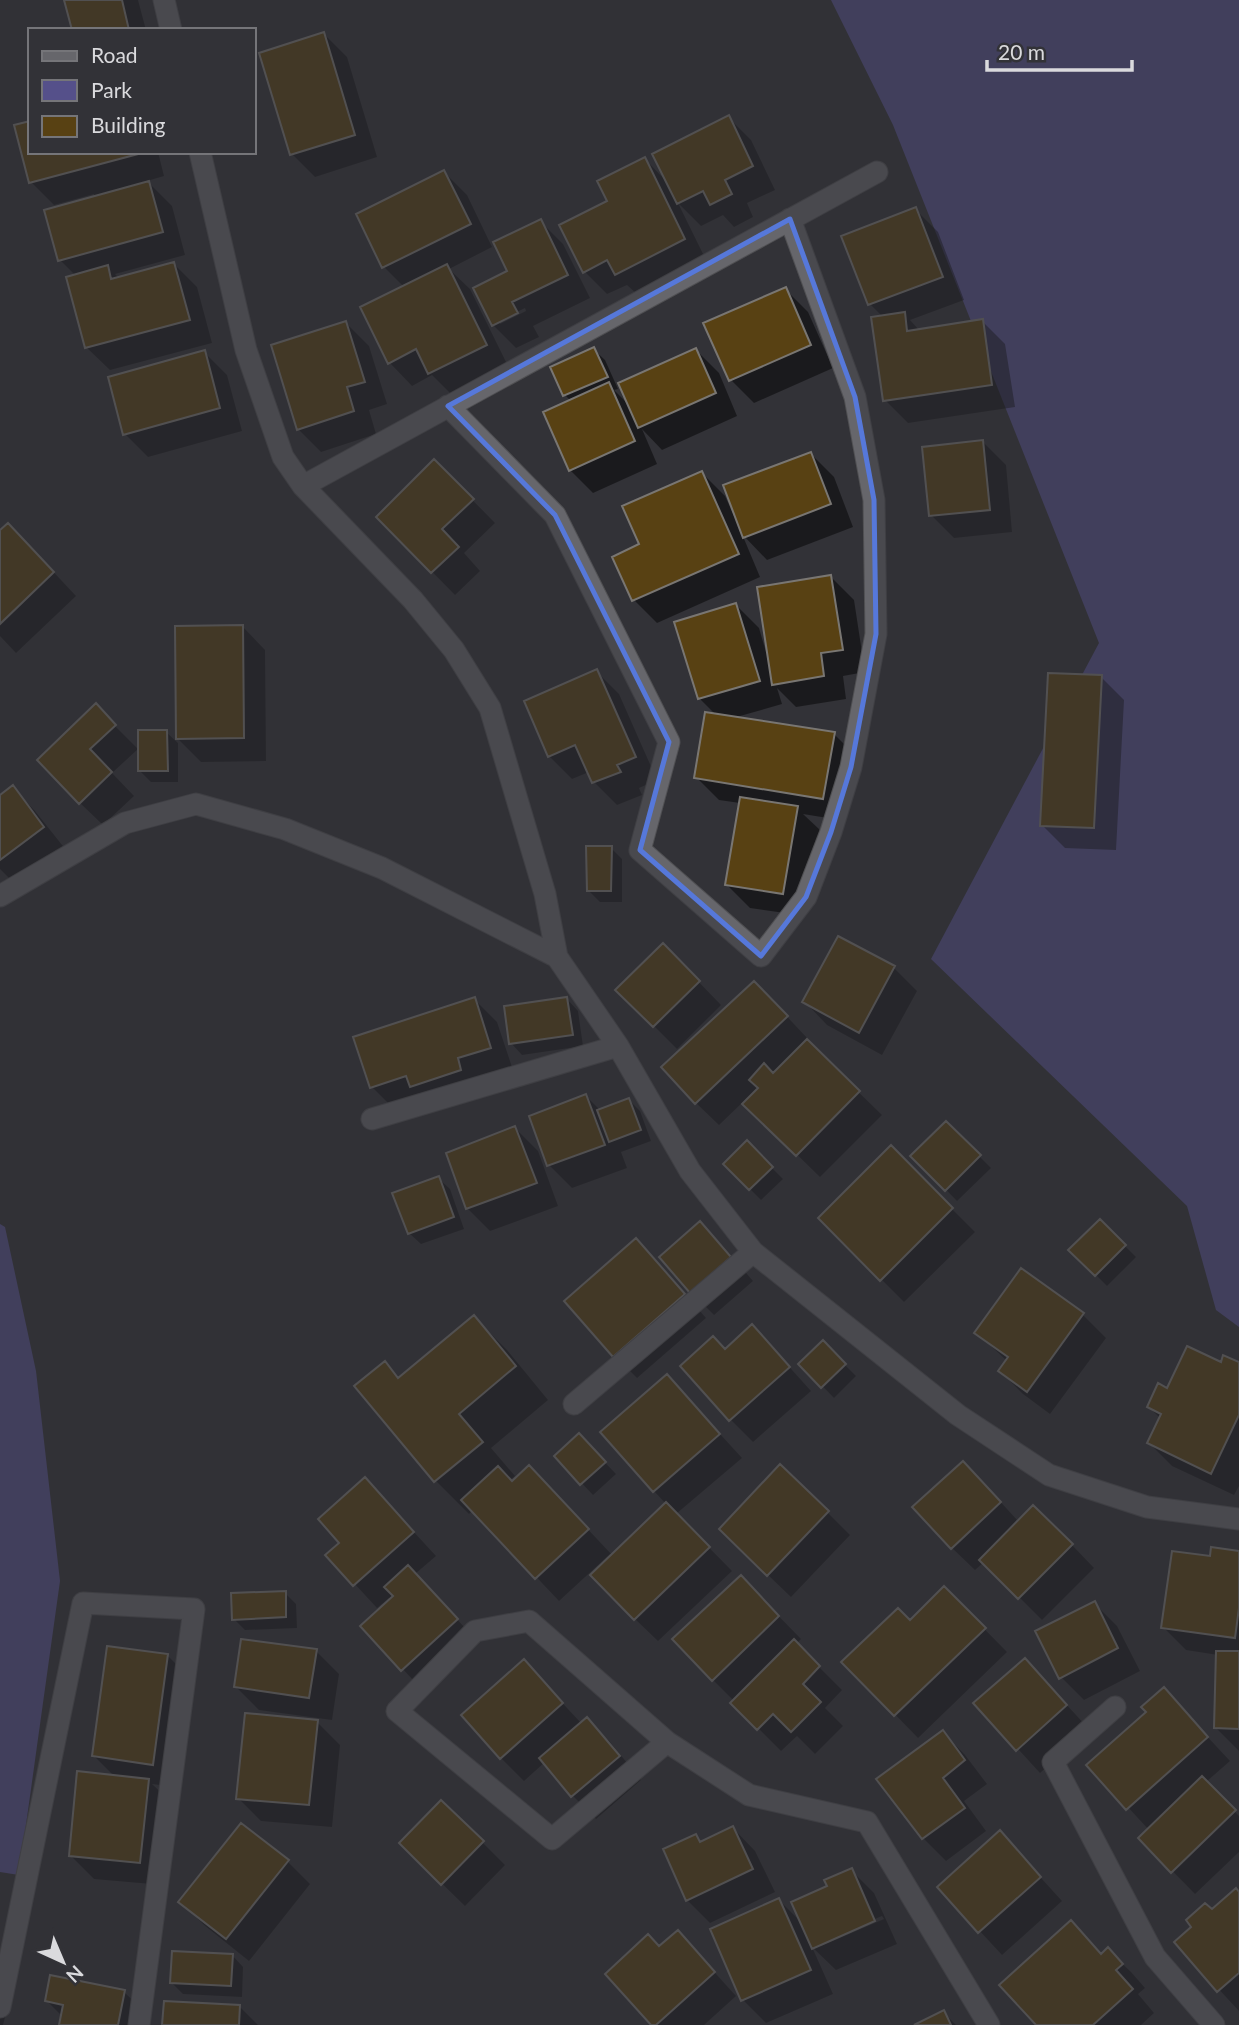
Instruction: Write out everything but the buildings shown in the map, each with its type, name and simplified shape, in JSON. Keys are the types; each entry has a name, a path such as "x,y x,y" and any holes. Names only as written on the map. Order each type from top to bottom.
{"street":[{"path":"164,0 171,28"},
{"path":"200,154 246,350 283,457 303,486 413,600 454,650 490,708 545,894 557,957 618,1046 690,1171 753,1252 958,1415 1049,1475 1147,1507 1239,1519"},
{"path":"303,486 877,172"},
{"path":"448,406 555,515 669,742 640,850 761,956 806,897 831,832 851,767 876,634 874,500 855,397 790,219"},
{"path":"0,896 125,823 196,804 285,829 382,868 557,957"},
{"path":"373,1119 618,1046"},
{"path":"574,1404 753,1252"},
{"path":"0,2007 83,1603 194,1609 139,2025"},
{"path":"667,1742 552,1839 397,1711 475,1631 529,1621 667,1742 749,1795 867,1822 989,2025"},
{"path":"1115,1707 1053,1762 1156,1957 1214,2025"}],"highlighted area":[{"path":"790,219 855,397 874,500 876,634 851,767 831,832 806,897 761,956 640,850 669,742 555,515 448,406"}],"green space":[{"path":"831,0 1239,0 1239,1327 1216,1310 1187,1206 931,959 1099,643 893,125"},
{"path":"0,1224 5,1227 36,1371 60,1581 19,1875 0,1872"}]}
